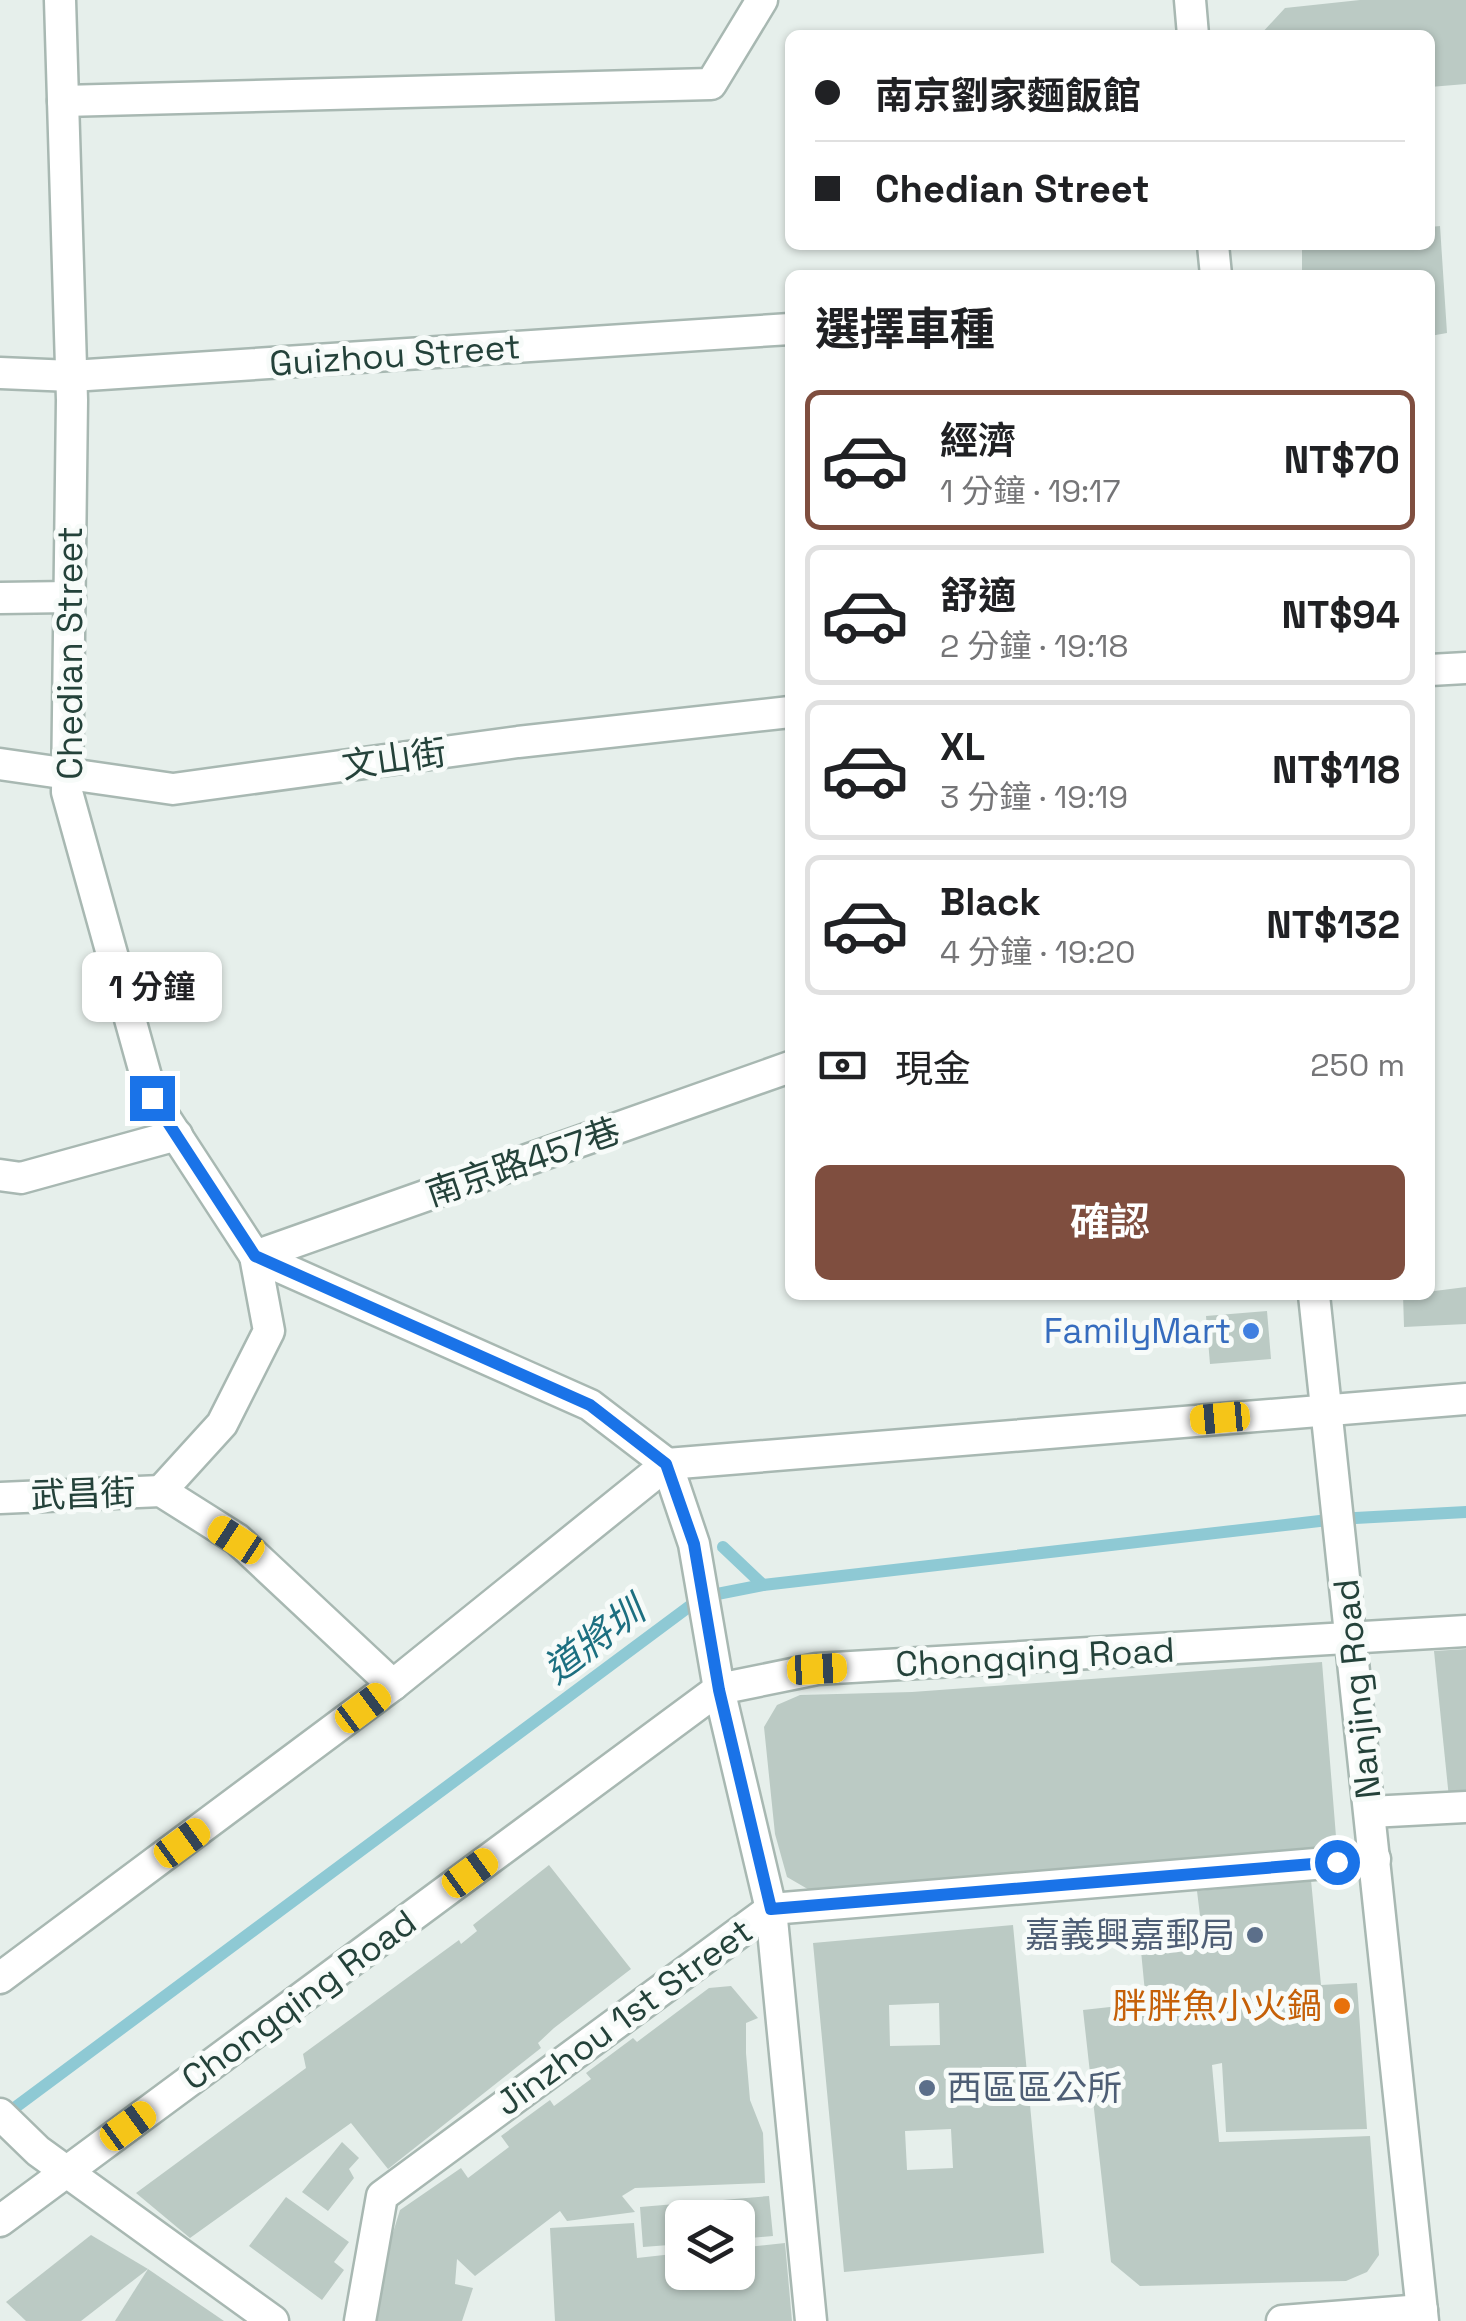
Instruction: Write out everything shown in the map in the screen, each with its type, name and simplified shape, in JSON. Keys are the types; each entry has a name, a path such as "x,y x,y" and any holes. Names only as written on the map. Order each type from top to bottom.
{"street":[{"name":"Chedian Street","path":"60,0 72,376 67,792 152,1098 255,1256"},
{"path":"63,101 711,84 762,0"},
{"path":"1190,0 1193,30"},
{"name":"Guizhou Street","path":"0,372 72,376 785,329"},
{"path":"0,598 70,596"},
{"path":"1435,670 1466,668"},
{"name":"文山街","path":"0,764 172,789 518,742 785,713"},
{"name":"南京路457巷","path":"255,1256 785,1069"},
{"path":"0,1175 21,1178 176,1135"},
{"path":"255,1256 590,1405 666,1464 694,1544 719,1690 771,1909 811,2321"},
{"path":"162,1491 222,1424 269,1331 255,1256"},
{"name":"Nanjing Road","path":"1314,1300 1423,2316"},
{"path":"0,1978 394,1685 666,1464 1466,1399"},
{"name":"武昌街","path":"0,1498 162,1491 236,1540 394,1685"},
{"name":"Chongqing Road","path":"0,2221 719,1690 817,1669 1466,1631"},
{"path":"1370,1812 1466,1807"},
{"name":"Jinzhou 1st Street","path":"360,2321 382,2196 771,1909 1375,1859"},
{"path":"0,2114 38,2150 272,2321"},
{"path":"1282,2321 1423,2316"}],"building":[{"path":"1360,0 1466,0 1466,84 1435,87 1435,30 1265,30 1285,8"},
{"path":"1435,226 1440,226 1447,333 1435,335 1435,270 1302,270 1302,250 1435,250"},
{"path":"1466,1287 1466,1324 1404,1327 1403,1300 1435,1300 1435,1291"},
{"path":"1267,1311 1271,1359 1210,1364 1206,1316"},
{"path":"1466,1649 1466,1797 1449,1798 1434,1651"},
{"path":"1322,1662 1337,1849 818,1895 787,1877 775,1834 764,1727 777,1705 800,1695 912,1692"},
{"path":"549,1865 631,1969 554,2028 538,2043 541,2048 388,2169 351,2123 190,2238 136,2193 306,2068 303,2054 459,1940 461,1944 477,1931 473,1925"},
{"path":"1311,1880 1321,1985 1357,1983 1367,2129 1226,2132 1222,2063 1212,2065 1219,2142 1370,2136 1379,2255 1367,2272 1346,2281 1140,2286 1111,2262 1083,2010 1146,2003 1139,1930 1201,1924 1197,1891"},
{"name":"西區區公所","path":"1013,1925 1044,2253 844,2272 813,1943","holes":["939,2003 940,2045 890,2046 889,2005","951,2129 953,2168 907,2170 905,2131"]},
{"path":"731,1986 758,2018 746,2023 746,2053 750,2100 763,2133 765,2183 635,2188 622,2196 635,2212 567,2221 560,2211 475,2276 457,2259 455,2284 473,2288 462,2321 374,2321 382,2268 400,2210 461,2168 468,2178 509,2147 501,2136 550,2100 554,2106 591,2079 586,2073 633,2038 637,2042 709,1988"},
{"path":"342,2142 359,2158 349,2169 354,2178 328,2211 302,2192"},
{"path":"769,2196 773,2236 755,2238 755,2200 722,2200"},
{"path":"286,2197 349,2242 334,2262 344,2270 322,2300 249,2246"},
{"path":"665,2205 665,2245 643,2247 640,2207"},
{"path":"634,2223 637,2258 665,2255 665,2290 755,2290 755,2246 785,2243 792,2321 555,2321 550,2228"},
{"path":"91,2235 148,2269 81,2321 26,2321 6,2302"},
{"path":"148,2269 224,2321 115,2321"}],"waterway":[{"name":"道將圳","path":"1,2118 702,1597 763,1585 1337,1519 1466,1512"},
{"path":"723,1547 763,1585"}],"place":[{"name":"FamilyMart","path":"1251,1331"},
{"name":"嘉義興嘉郵局","path":"1255,1935"},
{"name":"胖胖魚小火鍋","path":"1342,2006"},
{"name":"西區區公所","path":"927,2088"}],"route":[{"path":"152,1098 255,1256 590,1405 666,1464 694,1544 719,1690 771,1909 1337,1862"}]}
